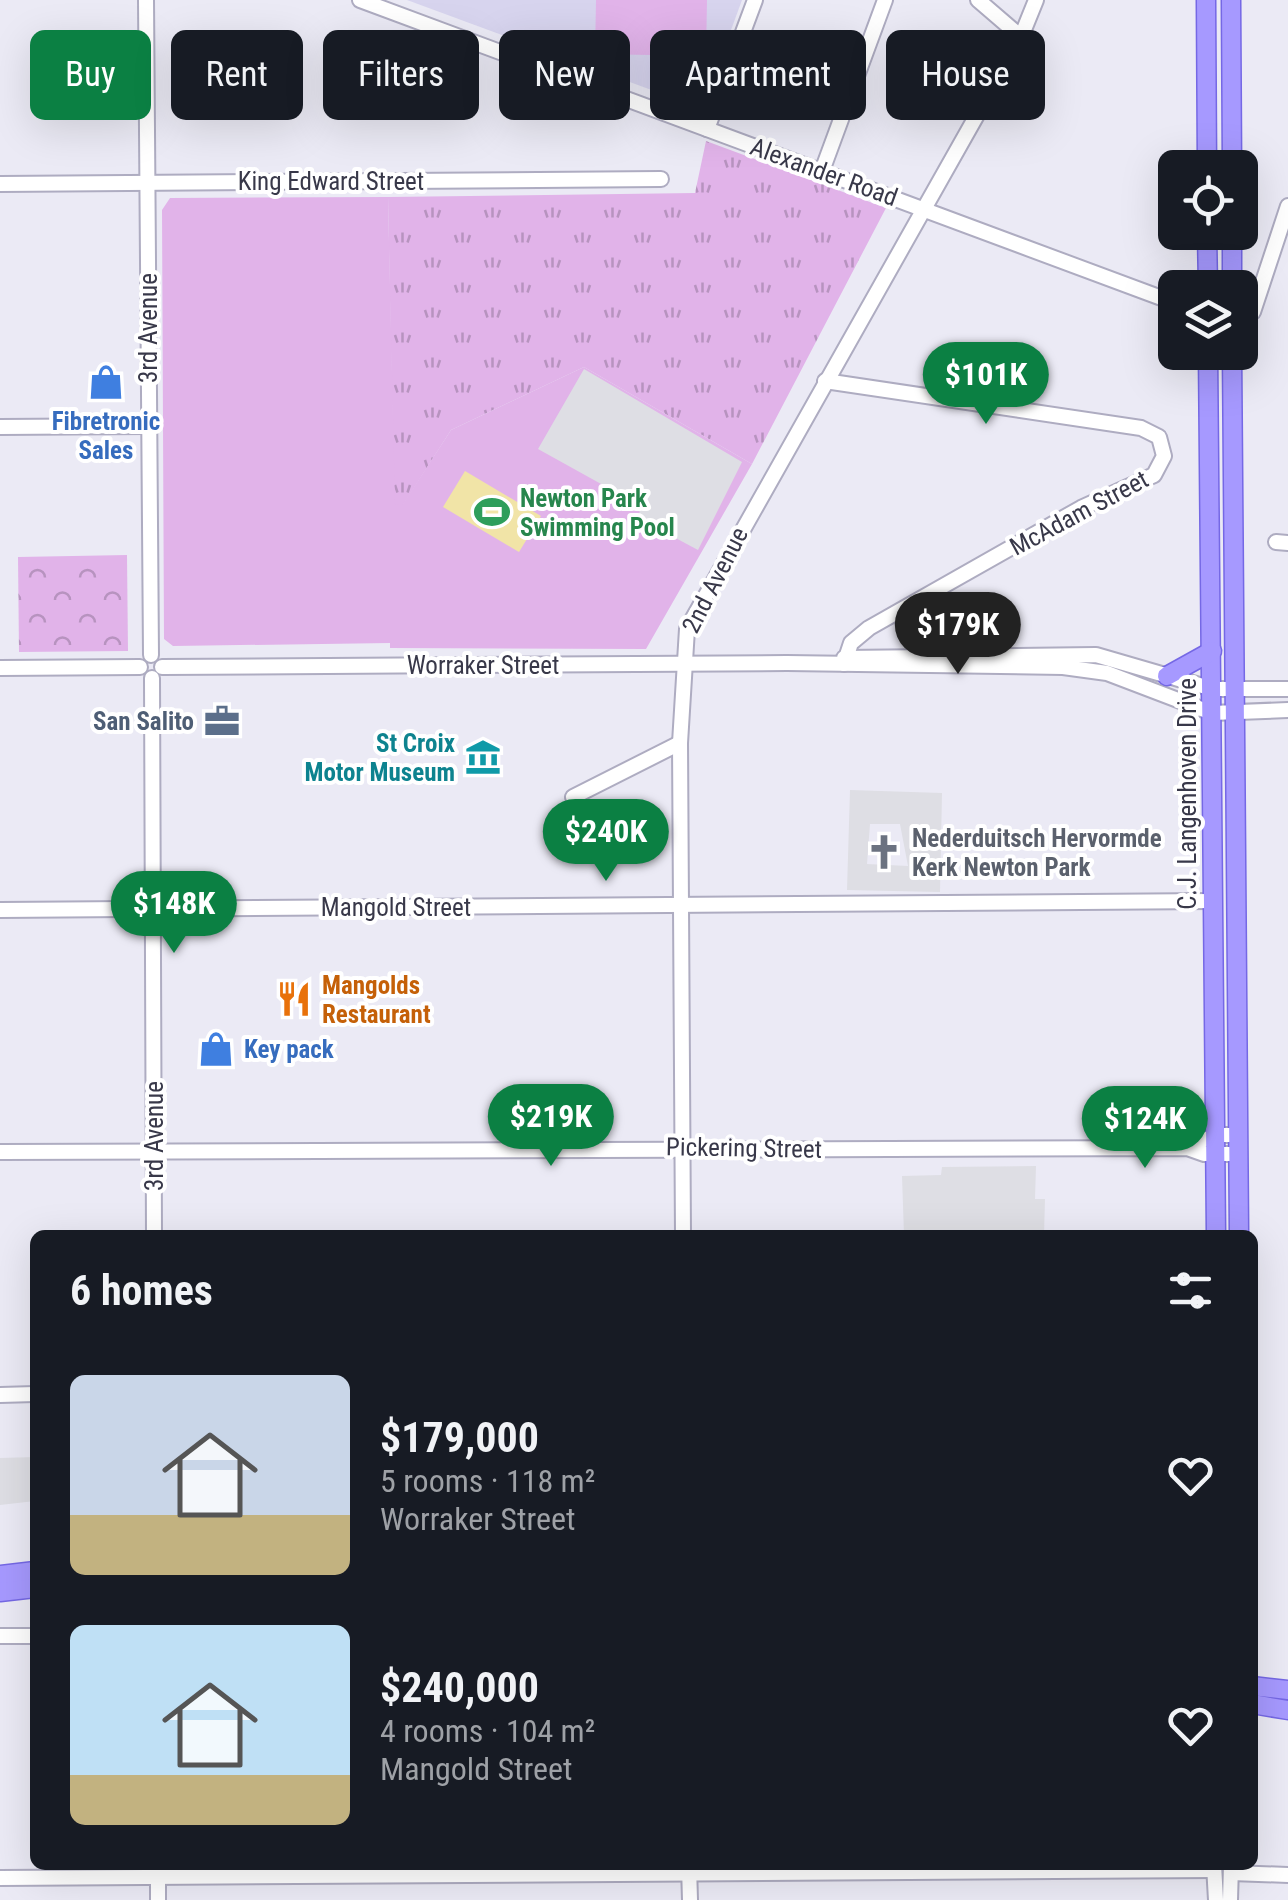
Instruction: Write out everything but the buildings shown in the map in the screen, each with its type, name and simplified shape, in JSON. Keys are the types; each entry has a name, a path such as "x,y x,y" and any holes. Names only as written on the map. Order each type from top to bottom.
{"main road":[{"path":"1206,0 1206,150"},
{"path":"1232,0 1232,150"},
{"name":"C.J. Langenhoven Drive","path":"1208,370 1216,1230"},
{"name":"C.J. Langenhoven Drive","path":"1232,370 1239,1230"},
{"path":"1167,676 1212,651"},
{"path":"0,1575 30,1572"},
{"path":"0,1592 30,1589"},
{"path":"1258,1687 1288,1690"},
{"path":"1258,1705 1288,1710"}],"street":[{"name":"3rd Avenue","path":"146,0 154,1230"},
{"name":"Alexander Road","path":"360,0 1158,296"},
{"path":"707,129 755,0"},
{"path":"822,171 885,0"},
{"path":"978,0 1013,30"},
{"name":"2nd Avenue","path":"1024,30 1036,0"},
{"name":"2nd Avenue","path":"683,1230 680,742 684,640 700,599 974,120"},
{"name":"King Edward Street","path":"0,184 661,179"},
{"path":"1258,297 1288,206"},
{"name":"McAdam Street","path":"825,381 1141,428 1159,437 1164,456 1154,475 1081,508 869,628 851,643 844,662"},
{"path":"0,427 148,426"},
{"name":"Worraker Street","path":"0,668 804,663 1096,655 1212,689 1288,689"},
{"name":"Worraker Street","path":"844,662 1097,670 1212,712"},
{"path":"1212,712 1288,710"},
{"path":"572,797 680,742"},
{"name":"Mangold Street","path":"0,910 1212,900"},
{"name":"Pickering Street","path":"1187,1148 1216,1136 1239,1135"},
{"name":"Pickering Street","path":"0,1152 684,1147 1187,1148 1216,1155 1238,1154"},
{"path":"0,1395 30,1394"},
{"path":"0,1636 30,1636"},
{"path":"0,1878 158,1871 689,1870 690,1900"},
{"path":"1214,1870 1216,1900"},
{"path":"1230,1900 1231,1870"},
{"path":"1240,1870 1288,1875"},
{"path":"158,1871 158,1900"}],"shaded area":[{"path":"407,0 742,0 731,30 650,30 650,89 630,82 630,30 499,30 499,34"},
{"path":"584,369 742,462 698,550 640,519 639,505 538,449"},
{"name":"Newton Park Swimming Pool","path":"465,471 541,516 519,552 443,507"},
{"path":"850,790 942,793 940,892 847,890","holes":["870,824 900,824 908,866 867,864"]},
{"path":"1036,1166 1035,1199 1045,1199 1044,1230 904,1230 902,1176 941,1175 942,1167"},
{"path":"30,1457 30,1502 0,1505 0,1458"}],"green space":[{"path":"596,0 707,0 706,30 650,30 650,55 630,55 630,30 595,30"},
{"path":"706,141 886,208 752,464 584,367 451,430 403,505 394,505 388,197 695,193"},
{"path":"388,197 395,505 403,504 451,430 584,367 752,464 646,649 390,648 390,643 173,646 164,639 162,210 170,198"},
{"path":"127,555 128,651 19,652 18,557"}],"place":[{"name":"Fibretronic Sales","path":"106,382"},
{"name":"Newton Park Swimming Pool","path":"492,512"},
{"name":"San Salito","path":"222,721"},
{"name":"St Croix Motor Museum","path":"483,757"},
{"name":"Nederduitsch Hervormde Kerk Newton Park","path":"884,852"},
{"name":"Mangolds Restaurant","path":"294,999"},
{"name":"Key pack","path":"216,1049"}]}
